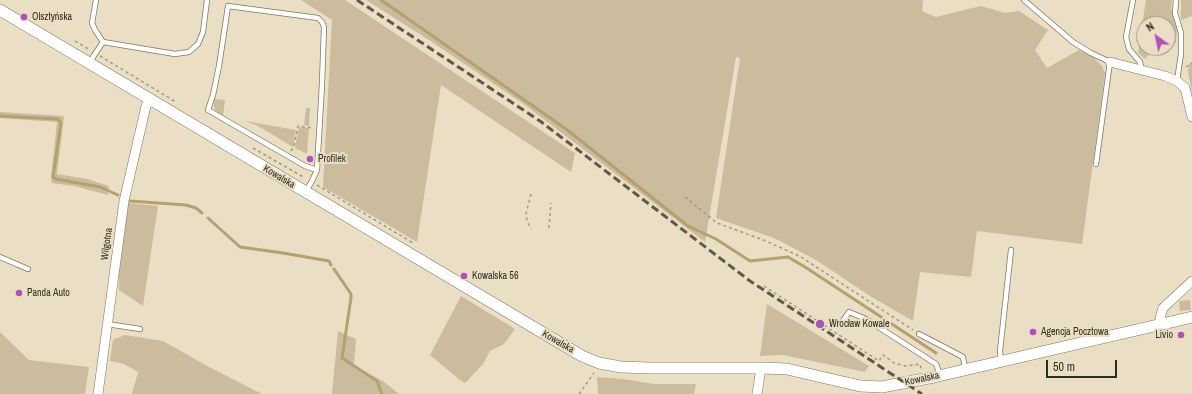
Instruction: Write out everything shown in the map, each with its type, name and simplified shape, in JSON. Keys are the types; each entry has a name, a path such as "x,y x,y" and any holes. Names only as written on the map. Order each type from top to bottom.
{"street":[{"name":"Kowalska","path":"0,10 564,346 599,363 621,367 761,368 793,370 882,390 965,369 1192,317"},
{"path":"1110,62 1177,81 1185,88 1192,117"},
{"name":"Wilgotna","path":"98,394 124,201 146,106 150,99"},
{"path":"1161,324 1160,318 1163,308 1192,281"},
{"path":"757,394 761,368"}],"lane":[{"path":"96,0 92,22 95,30 103,42 175,54 189,52 198,44 202,37 207,0"},
{"path":"1024,0 1073,42 1110,62 1096,164"},
{"path":"1133,0 1126,37 1129,49 1140,62 1142,70"},
{"path":"1176,0 1175,13 1181,33 1182,54 1177,81"},
{"path":"305,192 317,170 324,27 322,22 318,18 228,6 219,66 213,95 208,110 305,166 317,170"},
{"path":"90,63 103,42"},
{"path":"1002,361 1000,351 1011,250"},
{"path":"0,257 28,269"},
{"path":"840,325 849,312 866,319 936,364 940,375"},
{"path":"107,324 140,329"},
{"path":"919,334 963,357 965,369"}],"path":[{"path":"71,42 75,41 178,103"},
{"path":"288,156 294,146 298,126 319,128"},
{"path":"251,146 413,242 414,247"},
{"path":"531,194 526,214 527,221 531,229"},
{"path":"685,197 717,223 766,241 801,257 919,334"},
{"path":"548,228 551,203"},
{"path":"764,286 879,361 883,355 894,363 906,366 920,364 923,373"},
{"path":"579,394 599,363"}],"shaded area":[{"path":"301,0 345,0 575,153 571,172 441,85 417,242 323,187 332,20"},
{"path":"366,0 923,0 922,11 936,17 981,6 1005,13 1019,11 1048,30 1035,50 1047,68 1079,50 1093,57 1102,66 1105,73 1082,244 977,231 971,277 920,272 913,321 870,296 816,260 774,238 716,218 740,58 736,57 705,242 525,105 429,40"},
{"path":"1146,0 1172,0 1171,8 1173,16 1144,16"},
{"path":"1181,0 1192,0 1192,16 1181,20"},
{"path":"1192,62 1192,92 1188,72 1189,64"},
{"path":"214,99 225,100 223,116 215,110"},
{"path":"306,108 310,108 309,126 304,125"},
{"path":"0,112 64,116 57,174 87,179 109,186 108,195 74,186 52,183 51,178 57,122 0,118"},
{"path":"245,121 296,130 293,147 258,126"},
{"path":"299,127 309,128 307,154 295,148"},
{"path":"128,203 158,206 143,306 119,290 119,259"},
{"path":"461,296 515,329 504,344 490,351 483,364 465,383 430,355"},
{"path":"1190,300 1191,310 1180,311 1179,301"},
{"path":"767,304 869,366 865,372 783,355 760,356"},
{"path":"338,331 356,339 354,366 383,381 399,394 332,394"},
{"path":"0,332 29,360 89,367 85,394 0,394"},
{"path":"125,335 163,341 209,367 262,394 132,394 138,372 124,364 110,361 113,340"},
{"path":"597,377 654,384 696,384 694,394 598,394"}],"waterway":[{"path":"381,0 566,129 688,226 716,239 750,261 788,257 936,353"},
{"path":"0,116 58,119 61,123 53,177 56,179 100,187 118,195"},
{"path":"130,201 186,205 196,208 202,213"},
{"path":"208,218 240,247 329,261 331,265"},
{"path":"334,269 351,294 342,358 377,381 382,394"}],"railway":[{"path":"357,0 540,121 750,281 922,394"}],"place":[{"name":"Olsztyńska","path":"24,17"},
{"name":"Profilek","path":"310,159"},
{"name":"Kowalska 56","path":"464,276"},
{"name":"Panda Auto","path":"19,293"},
{"name":"Wrocław Kowale","path":"820,324"},
{"name":"Agencja Pocztowa","path":"1033,332"},
{"name":"Livio","path":"1181,335"}]}
